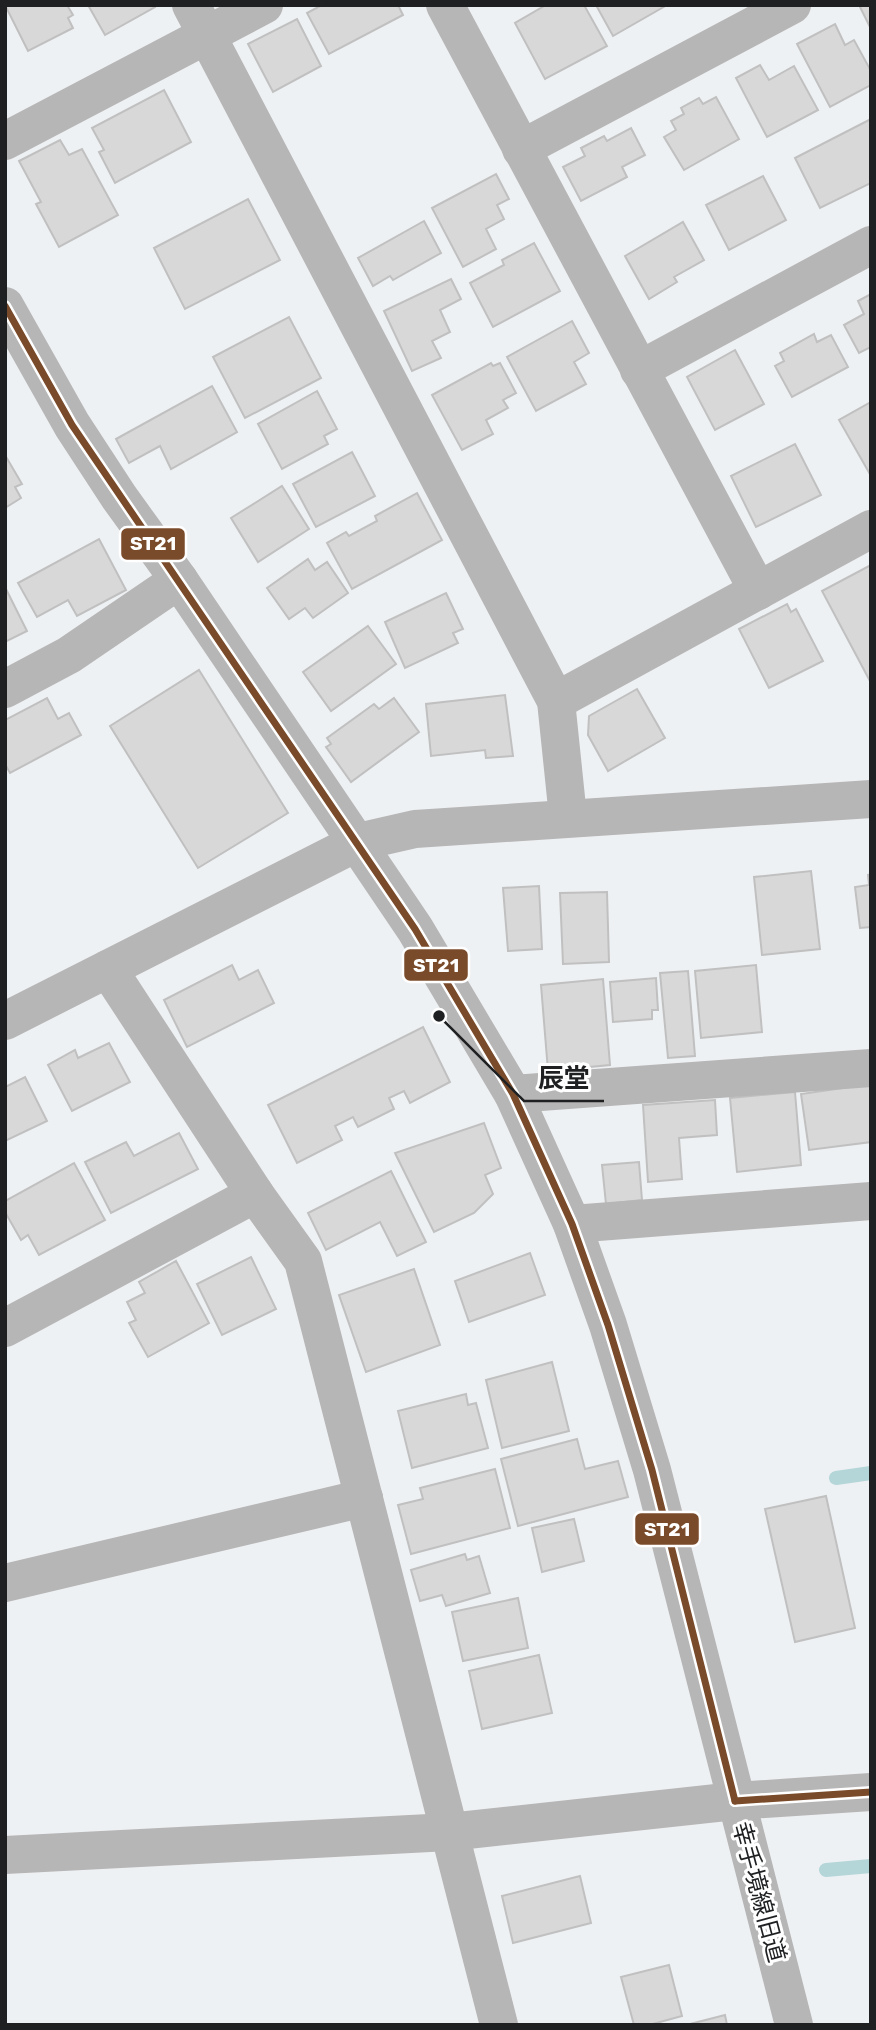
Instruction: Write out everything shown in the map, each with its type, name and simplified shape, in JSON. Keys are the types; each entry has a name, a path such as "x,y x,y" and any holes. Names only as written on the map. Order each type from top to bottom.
{"street":[{"path":"5,141 200,21 264,5"},
{"path":"445,5 758,591"},
{"path":"521,149 792,5"},
{"path":"200,21 556,701 568,817"},
{"path":"639,370 871,245"},
{"name":"幸手境線旧道","path":"5,306 72,425 358,842 463,1005 513,1094 572,1224 608,1325 652,1470 794,2025"},
{"path":"556,701 871,528"},
{"path":"5,689 69,655 179,580"},
{"path":"5,1021 358,842 415,829 871,799"},
{"path":"108,968 255,1194 303,1261 499,2025"},
{"path":"513,1094 871,1068"},
{"path":"5,1328 255,1194"},
{"path":"572,1224 871,1200"},
{"path":"5,1583 363,1498"},
{"path":"5,1855 449,1832 736,1801 871,1792"}],"building":[{"path":"5,5 67,5 73,15 68,18 73,28 28,51"},
{"path":"88,5 154,5 155,7 105,35"},
{"path":"322,5 398,5 403,15 329,54 307,13"},
{"path":"546,5 584,5 607,46 545,79 515,23"},
{"path":"596,5 667,5 613,36"},
{"path":"859,5 871,5 871,29"},
{"path":"297,19 321,66 273,92 248,44"},
{"path":"835,24 845,45 854,40 871,71 871,85 830,107 797,44"},
{"path":"760,65 769,80 794,66 818,110 767,137 736,78"},
{"path":"164,90 191,142 115,183 99,152 104,150 92,128"},
{"path":"716,97 739,139 684,170 664,137 676,130 671,121 684,114 681,108 699,98 703,104"},
{"path":"871,119 871,183 820,208 795,158"},
{"path":"631,128 645,155 622,167 627,177 581,201 563,167 585,156 581,148 604,136 607,141"},
{"path":"60,140 69,155 82,149 118,215 59,247 36,204 41,202 19,161"},
{"path":"496,174 509,199 497,205 504,219 486,229 496,249 463,267 432,208"},
{"path":"763,176 786,220 729,250 706,205"},
{"path":"248,199 280,260 185,309 154,248"},
{"path":"424,221 441,253 393,280 390,276 373,286 358,258"},
{"path":"683,222 704,260 674,277 677,282 649,299 625,256"},
{"path":"534,243 560,291 493,327 470,283 504,265 502,260"},
{"path":"451,279 461,299 440,310 450,332 432,341 441,358 412,371 384,311"},
{"path":"871,294 871,347 859,353 844,325 864,314 858,301"},
{"path":"289,317 321,378 245,418 213,357"},
{"path":"572,321 589,353 574,362 586,384 536,411 507,357"},
{"path":"814,334 817,342 831,335 848,367 792,397 775,366 784,361 780,353"},
{"path":"735,350 764,404 715,430 687,377"},
{"path":"491,363 493,366 500,363 516,393 503,400 508,408 486,420 493,434 462,450 432,395"},
{"path":"212,386 237,432 171,469 160,446 129,463 116,439"},
{"path":"317,391 337,429 324,436 328,444 282,469 258,424"},
{"path":"871,402 871,476 839,420"},
{"path":"795,444 821,495 756,527 731,476"},
{"path":"352,452 375,496 316,527 293,484"},
{"path":"5,455 22,484 15,487 21,498 5,508"},
{"path":"282,486 309,529 258,562 231,518"},
{"path":"417,493 442,540 352,589 327,543 346,532 349,536 377,521 375,516"},
{"path":"99,539 126,590 77,616 68,600 37,617 18,583"},
{"path":"308,559 315,570 327,562 348,593 313,618 305,608 289,619 267,588"},
{"path":"871,565 871,683 822,591"},
{"path":"5,587 27,631 5,642"},
{"path":"446,593 463,629 453,633 458,643 405,668 385,622"},
{"path":"787,604 791,612 796,609 823,661 769,688 739,629"},
{"path":"368,626 396,664 331,711 303,672"},
{"path":"199,670 288,813 198,868 110,726"},
{"path":"637,689 665,738 608,771 588,735 589,716"},
{"path":"505,695 513,756 486,758 485,750 431,756 426,704"},
{"path":"47,698 58,719 69,713 81,735 10,773 5,764 5,720"},
{"path":"394,698 419,732 351,782 326,747 331,744 327,738 374,704 379,709"},
{"path":"811,871 820,949 762,955 754,877"},
{"path":"871,874 871,927 860,928 855,887 869,885 868,875"},
{"path":"539,886 542,949 508,951 503,888"},
{"path":"607,892 609,962 563,964 560,893"},
{"path":"232,965 239,980 258,970 274,1003 187,1047 164,1000"},
{"path":"756,965 762,1032 701,1038 695,971"},
{"path":"688,971 695,1056 668,1058 660,973"},
{"path":"656,978 658,1010 652,1010 652,1019 613,1022 610,982"},
{"path":"603,979 610,1065 548,1071 541,985"},
{"path":"423,1027 450,1082 410,1103 404,1091 389,1098 394,1109 358,1127 353,1117 335,1126 342,1140 297,1163 268,1105"},
{"path":"109,1043 130,1082 72,1111 48,1065 75,1050 78,1058"},
{"path":"25,1077 47,1121 5,1141 5,1087"},
{"path":"871,1084 871,1142 809,1150 801,1094"},
{"path":"795,1092 801,1165 737,1172 730,1098"},
{"path":"715,1100 717,1135 679,1138 682,1179 648,1182 643,1105"},
{"path":"484,1123 501,1168 485,1175 493,1194 474,1213 434,1232 395,1153"},
{"path":"179,1133 198,1169 111,1213 85,1162 126,1142 134,1156"},
{"path":"639,1162 642,1200 606,1204 602,1165"},
{"path":"74,1163 105,1220 39,1255 28,1235 21,1240 5,1212 5,1201"},
{"path":"391,1171 426,1242 397,1256 380,1222 326,1250 308,1213"},
{"path":"530,1253 545,1295 469,1322 455,1281"},
{"path":"251,1257 276,1309 222,1335 197,1284"},
{"path":"176,1261 209,1323 148,1357 129,1323 136,1320 127,1302 145,1293 139,1282"},
{"path":"414,1269 440,1345 366,1372 339,1295"},
{"path":"552,1362 569,1431 502,1448 486,1380"},
{"path":"466,1394 468,1405 476,1403 488,1448 412,1468 398,1411"},
{"path":"577,1439 585,1469 618,1461 628,1497 518,1526 501,1459"},
{"path":"495,1469 510,1528 411,1554 398,1505 423,1499 420,1488"},
{"path":"826,1496 855,1628 795,1642 765,1509"},
{"path":"574,1519 584,1561 542,1572 532,1528"},
{"path":"465,1554 467,1560 479,1556 490,1593 446,1606 442,1595 420,1601 411,1570"},
{"path":"518,1598 528,1648 463,1661 452,1612"},
{"path":"539,1655 552,1713 482,1729 469,1671"},
{"path":"580,1876 591,1923 513,1943 502,1896"},
{"path":"669,1965 682,2016 649,2025 634,2025 621,1977"},
{"path":"725,2015 727,2025 686,2025"}],"waterway":[{"path":"836,1478 871,1473"},
{"path":"826,1870 871,1866"}],"transit line":[{"name":"ST21","path":"5,306 72,425 415,929 513,1094 572,1224 608,1325 652,1470 735,1801"},
{"name":"ST21","path":"735,1801 871,1792"}],"place":[{"name":"辰堂","path":"439,1016"}]}
